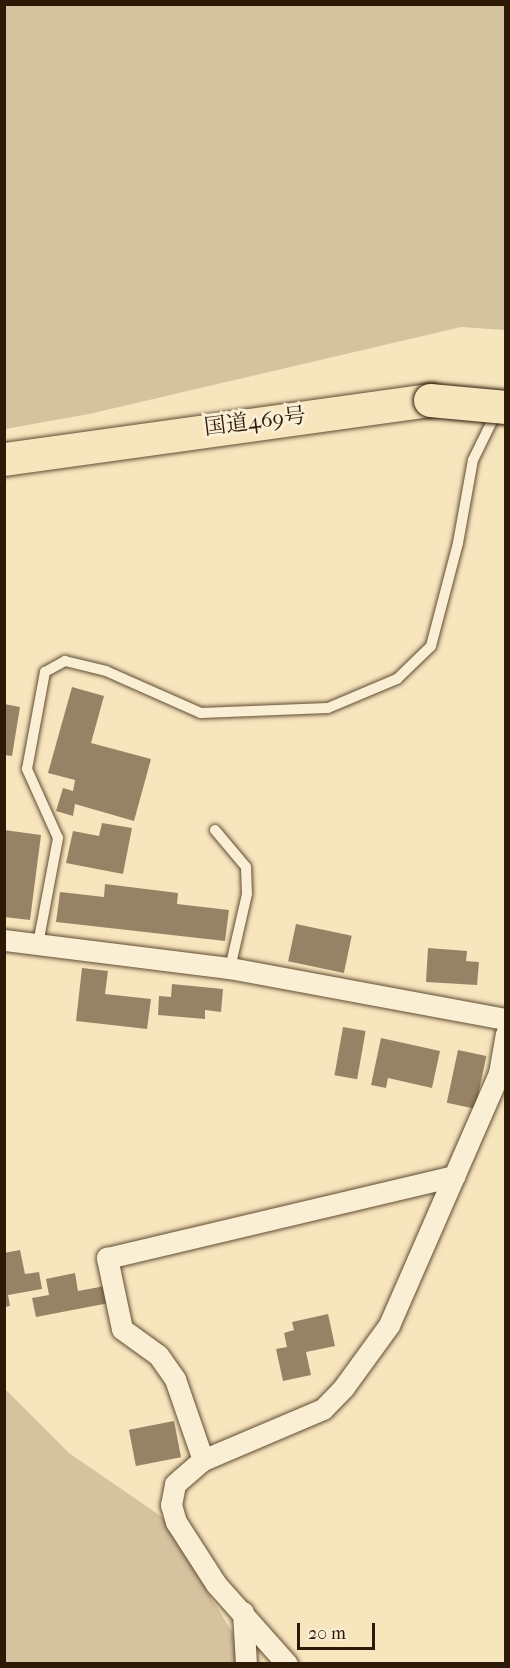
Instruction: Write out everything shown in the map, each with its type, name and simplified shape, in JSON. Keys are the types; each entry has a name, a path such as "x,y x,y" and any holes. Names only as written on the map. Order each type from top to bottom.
{"highway":[{"name":"国道469号","path":"4,459 430,400 506,406"}],"street":[{"path":"4,940 231,968 506,1019"},
{"path":"287,1664 216,1584 176,1522 171,1505 175,1484 203,1460 322,1409 344,1388 389,1325 499,1073 506,1034"},
{"path":"203,1460 175,1379 158,1355 122,1329 107,1258 454,1176"},
{"path":"243,1612 246,1664"}],"lane":[{"path":"38,944 58,838 27,770 45,672 65,661 106,670 201,713 328,708 397,679 432,646 458,543 473,460 506,395"},
{"path":"215,830 246,867 247,894 231,968"}],"shaded area":[{"path":"5,4 505,5 505,330 461,327 89,414 5,429"},
{"path":"4,1388 69,1453 162,1517 251,1663 5,1663"}],"building":[{"path":"72,687 104,696 91,743 151,759 134,821 75,804 73,816 56,811 63,788 73,791 75,780 48,773"},
{"path":"4,704 20,707 12,756 4,755"},
{"path":"102,823 132,828 123,874 66,863 73,831 99,836"},
{"path":"4,830 41,835 30,920 4,917"},
{"path":"105,884 178,893 177,904 229,910 225,941 56,922 60,892 104,897"},
{"path":"296,924 352,936 344,973 288,961"},
{"path":"428,948 467,951 466,961 479,962 477,985 426,982"},
{"path":"82,968 108,971 105,994 151,999 147,1029 76,1021"},
{"path":"172,984 223,989 221,1012 205,1010 205,1019 158,1015 159,996 171,997"},
{"path":"343,1027 366,1031 357,1079 334,1075"},
{"path":"381,1038 440,1051 432,1088 388,1078 386,1088 371,1085"},
{"path":"458,1050 486,1056 475,1109 447,1103"},
{"path":"20,1250 25,1274 39,1272 42,1289 8,1295 10,1306 4,1307 4,1253"},
{"path":"75,1273 78,1291 105,1286 109,1303 36,1317 32,1298 49,1295 46,1279"},
{"path":"328,1314 335,1346 306,1352 311,1375 283,1381 276,1349 287,1347 284,1333 294,1330 292,1322"},
{"path":"174,1421 181,1457 136,1466 129,1430"}]}
